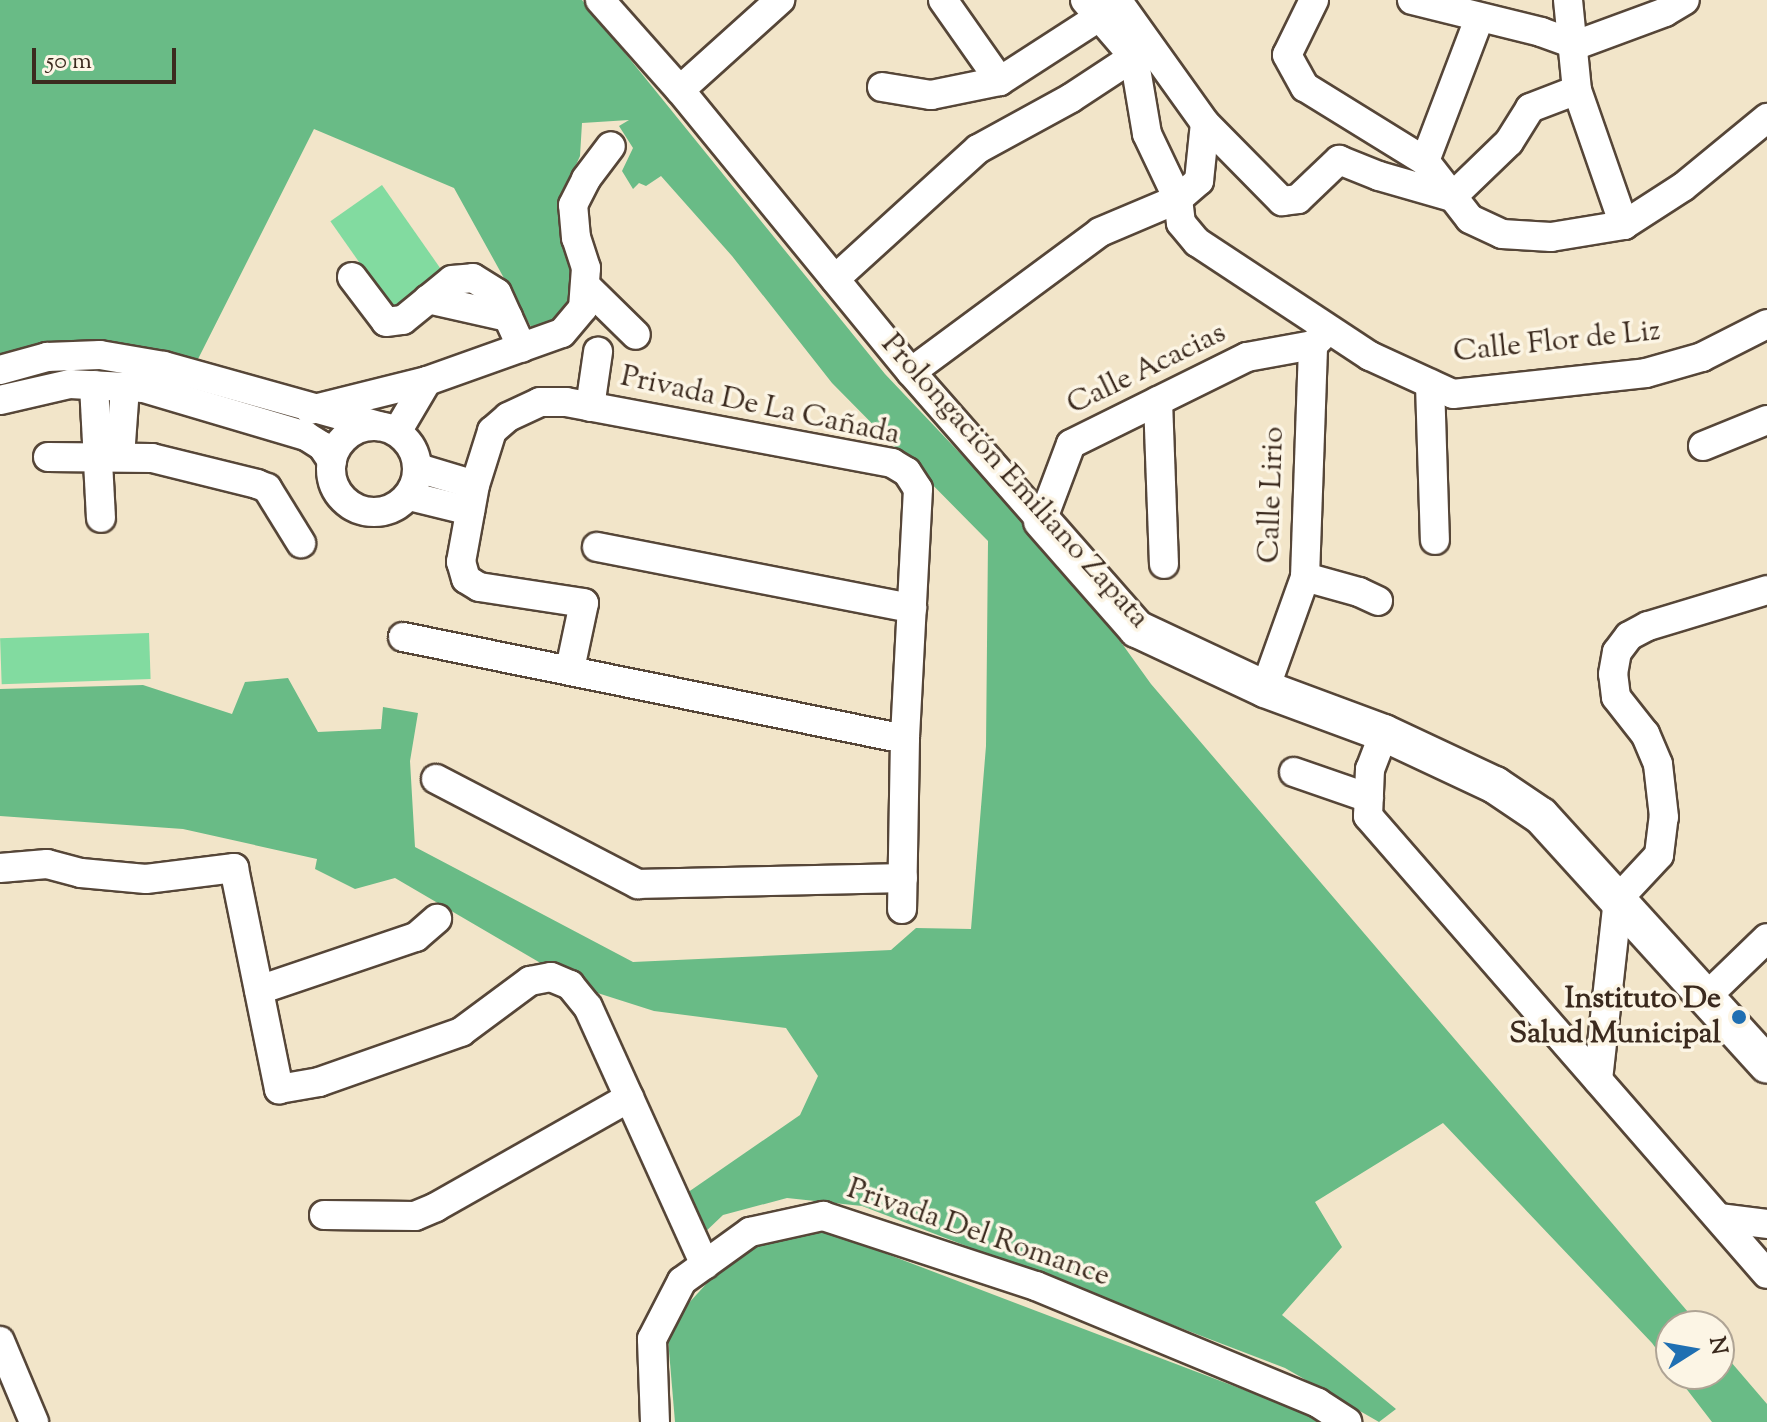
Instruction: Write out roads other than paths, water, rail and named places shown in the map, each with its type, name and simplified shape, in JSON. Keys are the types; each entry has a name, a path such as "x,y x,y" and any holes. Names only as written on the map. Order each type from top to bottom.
{"main road":[{"name":"Prolongación Emiliano Zapata","path":"1042,521 1137,629 1265,689 1384,733 1495,785 1541,816 1767,1064"}],"street":[{"name":"Prolongación Emiliano Zapata","path":"600,0 680,90 911,372 1042,521"},
{"path":"680,90 780,0"},
{"path":"943,0 1000,81"},
{"path":"1314,0 1287,55 1305,87 1425,161 1470,219 1502,234 1551,237 1624,225 1683,187 1767,118"},
{"path":"1412,0 1541,32 1576,45 1665,12 1685,0"},
{"path":"1568,0 1576,45 1577,90 1624,225"},
{"path":"882,87 931,95 1000,81 1100,6 1205,123 1282,201 1298,199 1339,160 1379,176 1452,197"},
{"path":"1425,161 1479,19"},
{"path":"835,279 978,149 1071,98 1143,51"},
{"name":"Calle Flor de Liz","path":"1143,51 1147,134 1178,199 1181,223 1197,242 1320,338 1370,356 1453,394 1646,373 1702,357 1767,324"},
{"path":"1452,197 1509,142 1530,108 1577,90"},
{"path":"911,372 1100,232 1178,199 1199,181 1205,123"},
{"path":"310,410 427,381 562,333 583,308 585,285 586,268 576,238 573,205 586,179 611,146"},
{"path":"352,277 386,322 403,320 428,299 508,317 522,348"},
{"path":"585,285 636,335"},
{"name":"Calle Acacias","path":"1042,521 1071,444 1247,357 1320,338"},
{"name":"Calle Lirio","path":"1265,689 1305,577 1320,338"},
{"path":"590,407 598,352"},
{"path":"0,370 47,357 100,355 164,366 310,410 388,429 415,454 418,468 409,496"},
{"path":"332,461 346,437 356,430 388,429 427,381"},
{"path":"0,400 70,384 144,388 306,436 322,446 332,461 336,488 356,508 385,511 409,496 472,498"},
{"path":"1430,384 1435,540"},
{"path":"94,385 108,457"},
{"path":"101,518 108,457 125,387"},
{"path":"1158,401 1164,564"},
{"name":"Privada De La Cañada","path":"570,669 584,603 479,587 466,579 461,562 472,498 492,431 508,417 540,402 590,407 892,463 907,472 918,489 905,739 902,909"},
{"path":"1703,446 1767,420"},
{"path":"48,457 152,458 267,488 301,543"},
{"path":"418,468 472,498"},
{"path":"597,547 912,608"},
{"path":"1305,577 1359,592 1378,601"},
{"path":"1598,1080 1618,899 1659,855 1664,817 1658,764 1645,734 1616,697 1613,674 1617,652 1629,636 1648,626 1767,590"},
{"path":"403,637 905,739"},
{"path":"1384,733 1370,769 1368,816 1767,1274"},
{"path":"1294,772 1369,798"},
{"path":"436,779 638,884 903,878"},
{"path":"0,868 47,864 81,873 146,879 234,868 279,1089 319,1082 461,1032 530,981 551,977 570,985 588,1007 705,1265"},
{"path":"259,990 416,937 437,919"},
{"path":"1707,996 1767,938"},
{"path":"324,1215 415,1216 629,1098"},
{"name":"Privada Del Romance","path":"655,1422 652,1339 682,1281 750,1232 823,1216 1036,1286 1318,1403 1347,1422"},
{"path":"1719,1218 1767,1224"},
{"path":"0,1341 34,1422"}],"place":[{"name":"Instituto De Salud Municipal","path":"1739,1017"}]}
